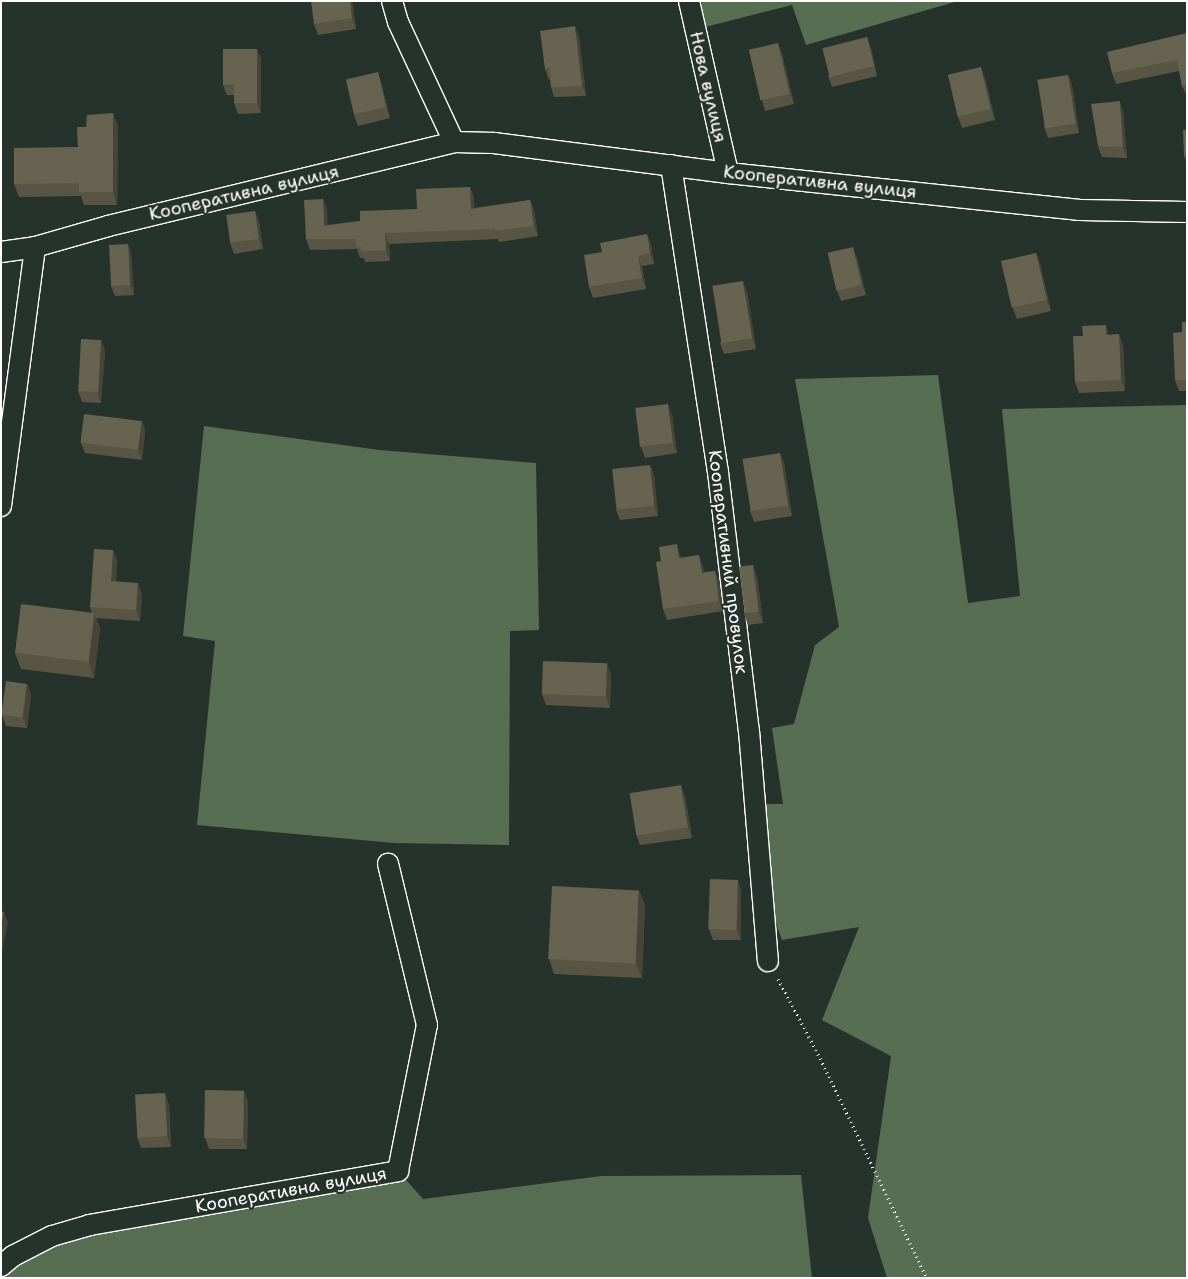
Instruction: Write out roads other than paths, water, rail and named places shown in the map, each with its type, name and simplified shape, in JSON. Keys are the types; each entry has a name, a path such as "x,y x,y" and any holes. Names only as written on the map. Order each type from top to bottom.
{"street":[{"path":"392,1 398,22 454,142"},
{"name":"Нова вулиця","path":"689,1 728,173"},
{"name":"Кооперативна вулиця","path":"1,252 35,247 108,226 454,142 494,143 728,173 1080,210 1187,212"},
{"name":"Кооперативний провулок","path":"671,165 718,472 749,731 768,961"},
{"path":"1,506 35,247"},
{"name":"Кооперативна вулиця","path":"1,1266 14,1256 52,1236 90,1225 398,1171 427,1026 388,864"}]}
